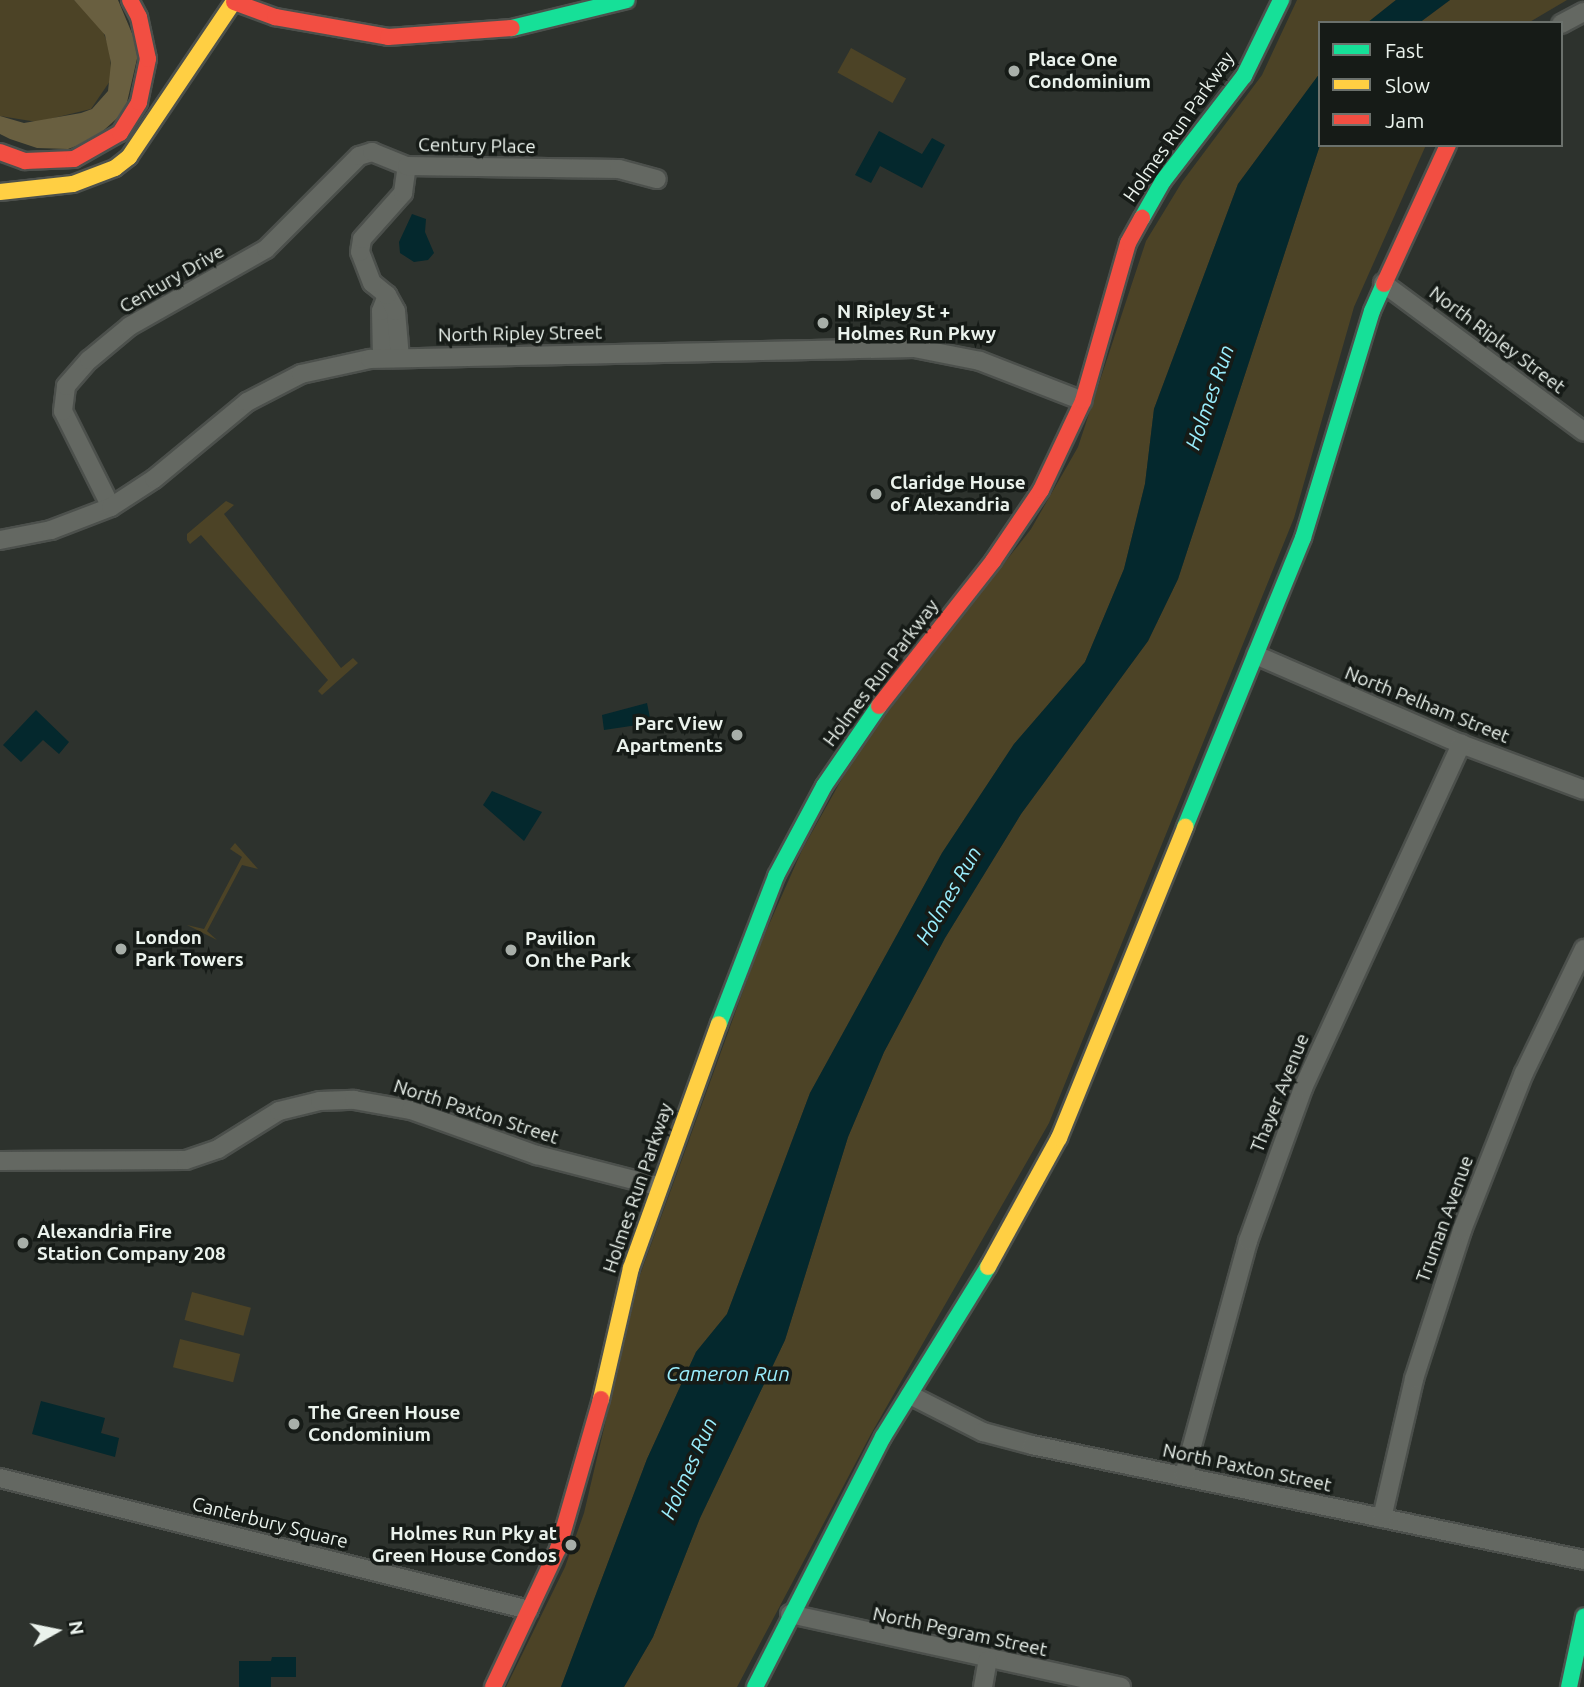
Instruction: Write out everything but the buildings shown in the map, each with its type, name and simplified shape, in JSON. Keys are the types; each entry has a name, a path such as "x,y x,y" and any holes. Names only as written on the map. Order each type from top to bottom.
{"street":[{"path":"0,152 26,161 74,159 98,149 120,133 139,102 148,59 139,17 130,0"},
{"path":"0,192 73,184 115,168 129,157 233,1 275,17 388,37 499,31 627,0"},
{"name":"Holmes Run Parkway","path":"493,1687 558,1549 587,1459 631,1268 657,1186 749,937 804,821 870,717 1014,533 1056,462 1083,401 1134,232 1163,181 1244,76 1281,0"},
{"path":"1563,22 1584,12"},
{"path":"755,1687 790,1615 910,1395 1018,1216 1059,1138 1316,503 1360,346 1383,283 1447,147"},
{"name":"Century Drive","path":"111,508 63,411 63,396 78,371 130,327 266,249 359,156 372,152 407,166"},
{"name":"Century Place","path":"400,358 396,311 387,295 372,283 364,268 362,239 402,193 407,166 619,169 657,179"},
{"name":"North Ripley Street","path":"1383,283 1584,432"},
{"path":"382,358 381,311 387,295"},
{"name":"North Ripley Street","path":"0,540 51,530 111,508 154,479 247,402 323,368 382,358 914,348 980,361 1083,401"},
{"name":"North Pelham Street","path":"1256,655 1461,744 1584,790"},
{"name":"Thayer Avenue","path":"1184,1475 1234,1287 1294,1110 1370,936 1461,744"},
{"name":"Truman Avenue","path":"1382,1518 1415,1379 1454,1253 1524,1073 1584,949"},
{"name":"North Paxton Street","path":"0,1161 186,1160 218,1149 279,1111 354,1100 411,1110 537,1155 657,1186"},
{"name":"North Paxton Street","path":"910,1395 983,1432 1584,1560"},
{"name":"Canterbury Square","path":"0,1478 530,1610"},
{"name":"North Pegram Street","path":"790,1615 1121,1687"},
{"path":"1569,1687 1584,1617"},
{"path":"983,1687 989,1660"}],"shaded area":[{"path":"0,0 74,0 100,24 109,47 112,78 91,109 37,122 0,116"},
{"path":"74,0 118,0 139,50 125,111 93,140 68,149 37,148 0,134 0,116 24,123 81,113 92,109 108,91 111,63 105,35"},
{"path":"1297,0 1396,0 1370,21 1318,21 1318,76 1238,184 1154,409 1145,484 1124,569 1085,662 1014,744 942,853 810,1093 727,1314 696,1352 647,1459 561,1687 506,1687 565,1567 584,1513 640,1275 759,947 802,850 858,750 1031,529 1078,447 1146,241 1182,182 1262,75"},
{"path":"1450,0 1567,0 1531,21 1422,21"},
{"path":"851,48 906,79 893,103 837,72"},
{"path":"1319,147 1425,147 1354,307 1294,518 1049,1123 871,1434 737,1687 624,1687 653,1637 700,1518 785,1340 848,1137 884,1052 945,938 1021,814 1148,641 1178,579"},
{"path":"226,501 234,505 224,514 341,668 353,658 358,663 322,695 318,691 328,680 201,535 190,544 187,540 187,534"},
{"path":"235,843 258,869 242,865 207,931 217,940 187,925 204,929 242,857 230,849"},
{"path":"192,1292 251,1308 243,1336 184,1320"},
{"path":"180,1339 240,1354 233,1382 173,1367"}],"water":[{"path":"1396,0 1450,0 1422,21 1370,21"},
{"name":"Cameron Run","path":"1318,76 1319,147 1178,579 1148,641 1021,814 945,938 884,1052 848,1137 785,1340 700,1518 653,1637 624,1687 561,1687 647,1459 696,1352 727,1314 810,1093 942,853 1014,744 1085,662 1124,569 1145,484 1154,409 1238,184"},
{"path":"879,131 922,154 932,138 945,145 922,188 880,166 871,183 855,175"},
{"path":"412,214 426,219 425,232 434,253 428,260 414,262 400,253 399,242"},
{"path":"647,703 651,723 604,730 602,715"},
{"path":"36,710 69,742 59,754 43,740 21,762 3,745"},
{"path":"492,791 542,812 524,841 483,805"},
{"path":"41,1401 105,1418 101,1433 119,1438 115,1457 32,1434"},
{"path":"272,1657 296,1657 296,1677 271,1677 271,1687 239,1687 239,1661 271,1661"}],"traffic: fast":[{"path":"512,28 627,0"},
{"path":"1142,218 1163,181 1244,76 1281,0"},
{"path":"1185,827 1303,538 1372,311 1384,284"},
{"path":"719,1024 776,876 824,786 879,706"},
{"path":"755,1687 883,1437 988,1267"},
{"path":"1569,1687 1584,1617"}],"traffic: slow":[{"path":"0,192 73,184 115,168 129,157 235,0"},
{"path":"988,1267 1059,1138 1185,827"},
{"path":"601,1399 631,1268 719,1024"}],"traffic: jam":[{"path":"0,152 25,161 74,159 120,133 139,102 148,59 139,17 130,0"},
{"path":"234,2 275,17 388,37 512,28"},
{"path":"1384,284 1447,147"},
{"path":"879,706 993,561 1041,490 1083,401 1128,243 1142,218"},
{"path":"493,1687 558,1549 601,1399"}],"place":[{"name":"Place One Condominium","path":"1014,71"},
{"name":"N Ripley St + Holmes Run Pkwy","path":"823,323"},
{"name":"Claridge House of Alexandria","path":"876,494"},
{"name":"Parc View Apartments","path":"737,735"},
{"name":"London Park Towers","path":"121,949"},
{"name":"Pavilion On the Park","path":"511,950"},
{"name":"Alexandria Fire Station Company 208","path":"23,1243"},
{"name":"The Green House Condominium","path":"294,1424"},
{"name":"Holmes Run Pky at Green House Condos","path":"571,1545"}],"water label":[{"name":"Holmes Run","path":"1209,397"},
{"name":"Holmes Run","path":"948,895"},
{"name":"Holmes Run","path":"688,1468"}]}
